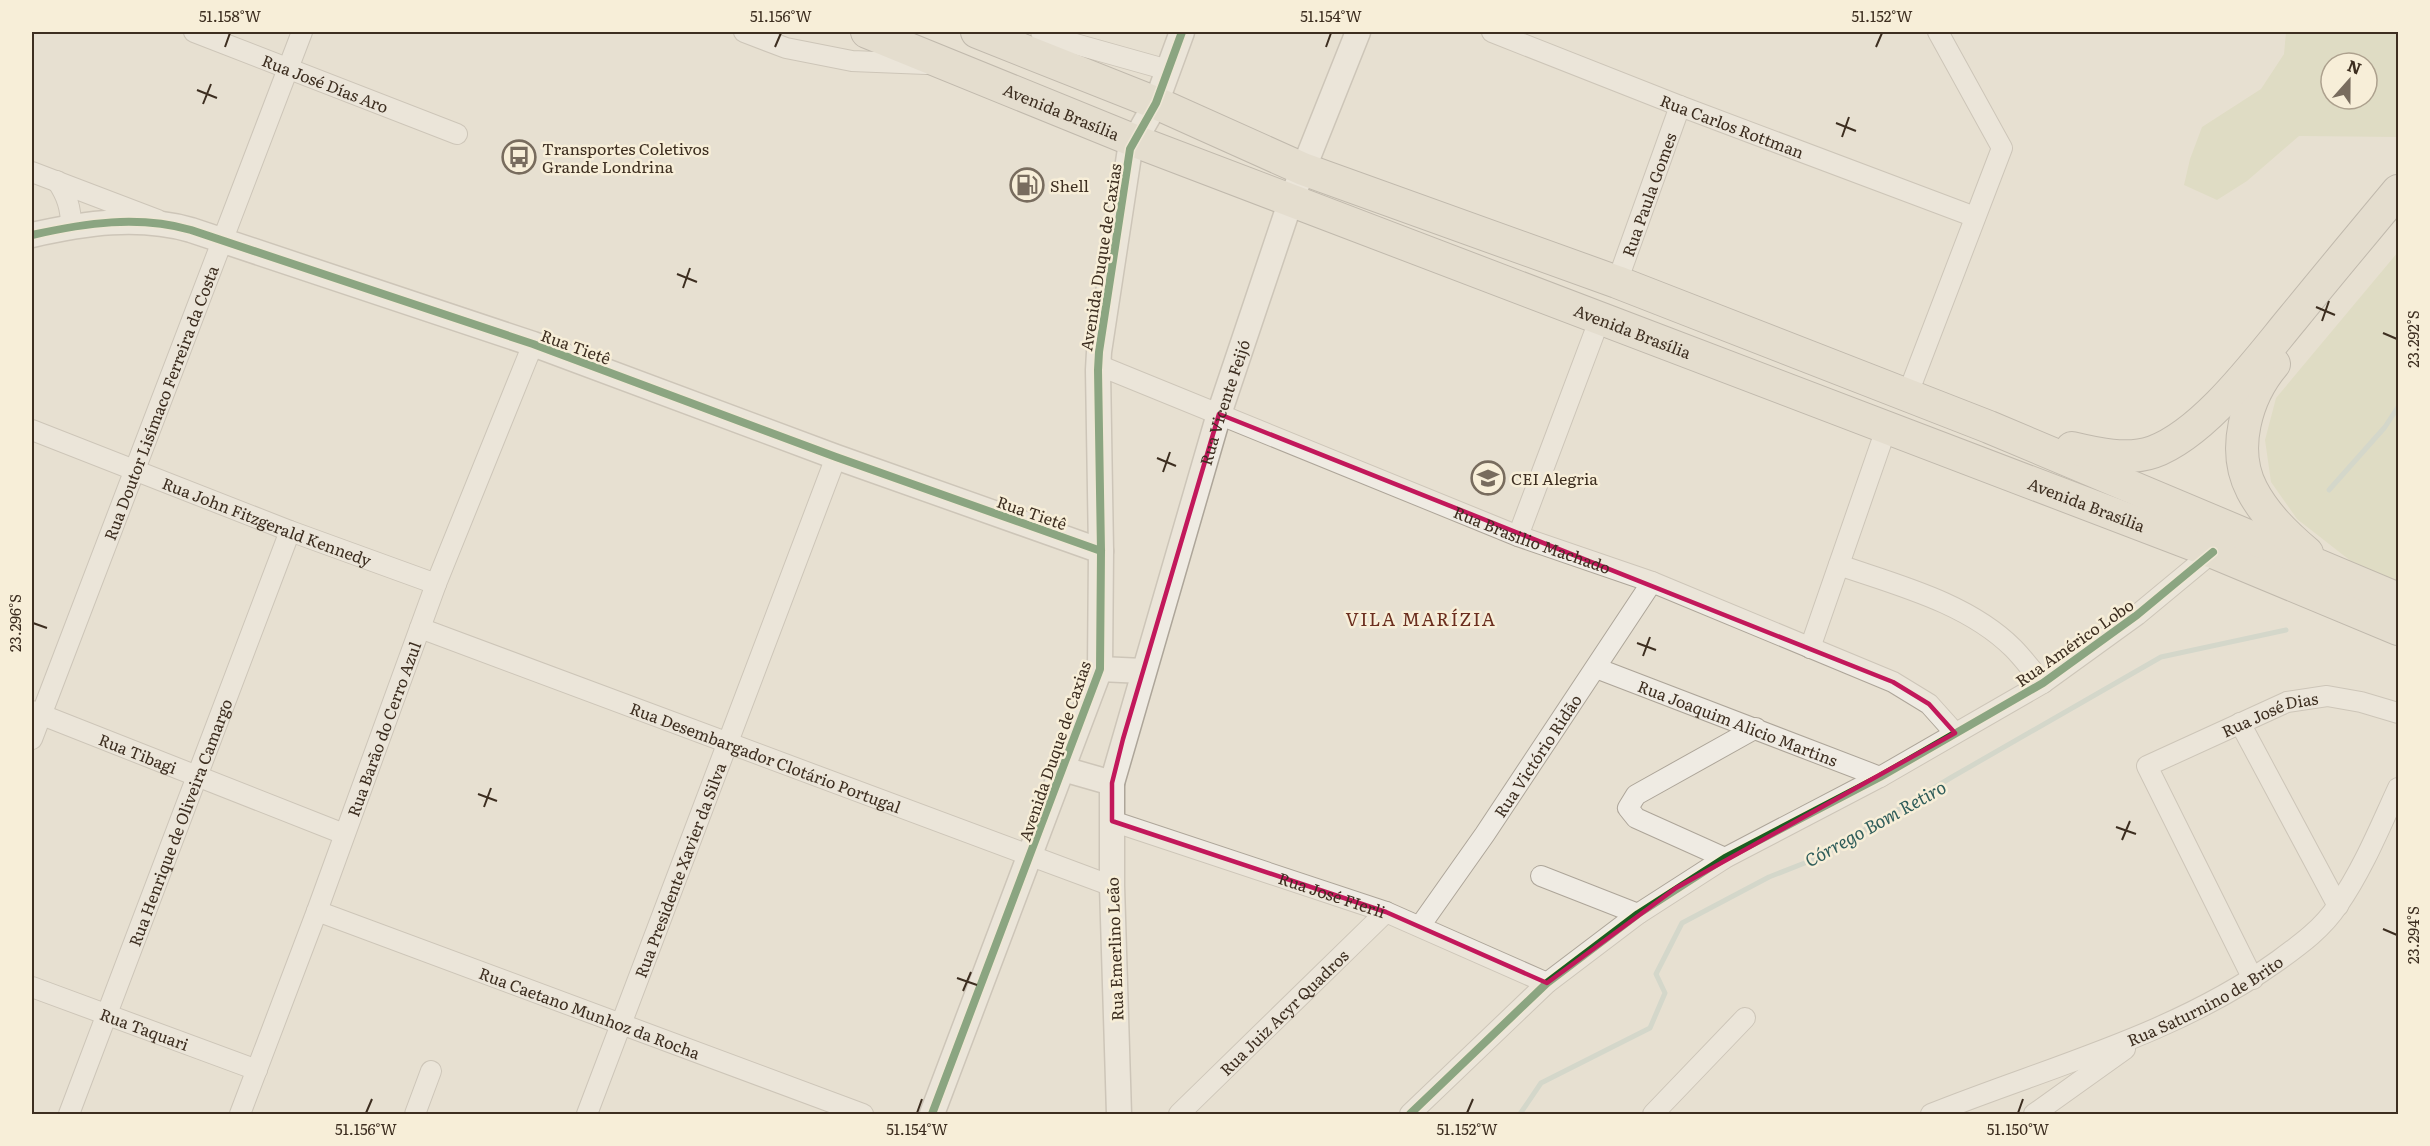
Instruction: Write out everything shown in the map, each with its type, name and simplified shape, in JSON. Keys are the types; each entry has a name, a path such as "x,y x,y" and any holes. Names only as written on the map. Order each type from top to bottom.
{"highway":[{"name":"Avenida Brasília","path":"867,32 1135,141 2213,552 2398,629"},
{"name":"Avenida Brasília","path":"977,32 1156,103 1303,169 1617,282 1989,427 2398,599"},
{"path":"1051,36 1107,83"},
{"path":"1989,427 2094,454 2118,456 2151,453 2179,439 2203,420 2251,369 2398,191"},
{"path":"2324,567 2288,537 2271,518 2252,490 2243,465 2243,439 2247,408 2264,375 2398,213"}],"street":[{"name":"Rua José Días Aro","path":"194,32 457,134"},
{"name":"Rua Doutor Lisímaco Ferreira da Costa","path":"32,739 36,713 136,470 302,32"},
{"path":"744,32 786,48 852,61 951,65"},
{"name":"Avenida Duque de Caxias","path":"932,1114 1064,770 1100,669 1098,365 1130,149 1156,103 1182,32"},
{"name":"Rua Vicente Feijó","path":"1112,783 1219,414 1291,200 1358,32"},
{"name":"Rua Carlos Rottman","path":"1492,32 1680,106 1975,217"},
{"path":"1906,396 2002,148 1938,32"},
{"path":"1051,36 1168,70"},
{"name":"Rua Paula Gomes","path":"1617,282 1680,106"},
{"path":"32,172 81,191 110,212"},
{"path":"57,181 66,194 71,218"},
{"path":"71,218 81,191"},
{"name":"Rua Tietê","path":"32,235 71,218 110,212 166,223 533,344 836,457 1101,550"},
{"path":"1518,536 1600,318"},
{"name":"Rua Barão do Cerro Azul","path":"240,1114 317,911 436,584 533,344"},
{"name":"Rua Brasilio Machado","path":"1098,365 1518,536 1653,582 1893,682 1929,704 1955,733"},
{"path":"1810,648 1886,429"},
{"name":"Rua John Fitzgerald Kennedy","path":"32,430 290,531 436,584"},
{"name":"Rua Presidente Xavier da Silva","path":"587,1114 836,457"},
{"name":"Rua Henrique de Oliveira Camargo","path":"69,1114 290,531"},
{"name":"Rua Américo Lobo","path":"1410,1114 1547,983 1638,914 1725,858 1880,777 2043,684 2137,615 2213,552"},
{"path":"1839,565 1942,603 1982,623 2012,647 2043,684"},
{"name":"Rua Victório Ridão","path":"1420,926 1485,834 1653,582"},
{"name":"Rua Desembargador Clotário Portugal","path":"420,628 1112,886"},
{"name":"Rua Joaquim Alicio Martins","path":"1596,668 1880,777"},
{"path":"1100,669 1143,671"},
{"name":"Rua José Dias","path":"2253,979 2147,766 2288,702 2327,696 2361,702 2398,713"},
{"name":"Rua Tibagi","path":"36,713 344,834"},
{"path":"2241,723 2338,906"},
{"path":"1725,858 1636,818 1629,808 1636,795 1756,728"},
{"path":"1064,770 1112,783"},
{"name":"Rua Emerlino Leão","path":"1112,783 1112,886 1119,1114"},
{"name":"Rua Saturnino de Brito","path":"1930,1114 2150,1033 2253,979 2312,935 2338,906 2398,788"},
{"name":"Rua José FIerli","path":"1112,820 1386,912 1547,983"},
{"path":"1541,876 1638,914"},
{"name":"Rua Caetano Munhoz da Rocha","path":"317,911 863,1114"},
{"name":"Rua Juiz Acyr Quadros","path":"1180,1114 1386,912"},
{"name":"Rua Taquari","path":"32,987 256,1070"},
{"path":"1654,1114 1745,1018"},
{"path":"2034,1114 2072,1085 2150,1033"},
{"path":"415,1114 431,1071"}],"highlighted area":[{"path":"1219,414 1893,682 1929,704 1955,733 1676,888 1547,983 1386,912 1112,821 1112,783 1123,739"}],"green space":[{"path":"2286,32 2398,32 2398,137 2299,136 2247,181 2217,200 2184,185 2190,159 2202,127 2261,89 2284,54"},
{"path":"2398,252 2398,586 2370,576 2297,519 2271,482 2265,440 2276,398"}],"waterway":[{"name":"Córrego Bom Retiro","path":"2329,490 2385,427 2398,407"},
{"name":"Córrego Bom Retiro","path":"1520,1114 1541,1083 1650,1028 1665,993 1656,974 1682,923 1769,877 1820,857 1952,777 2161,657 2286,630"}],"cycle path":[{"path":"932,1114 1100,669 1099,352 1130,149 1156,103 1182,32"},
{"path":"32,235 112,222 171,225 191,230 533,344 836,457 1101,551"},
{"path":"1410,1114 1547,983 1638,914 1725,858 1880,777 2043,683 2137,615 2213,552"}],"place":[{"name":"Transportes Coletivos Grande Londrina","path":"519,157"},
{"name":"Shell","path":"1027,185"},
{"name":"CEI Alegria","path":"1488,478"}],"district":[{"name":"VILA MARÍZIA","path":"1421,618"}]}
